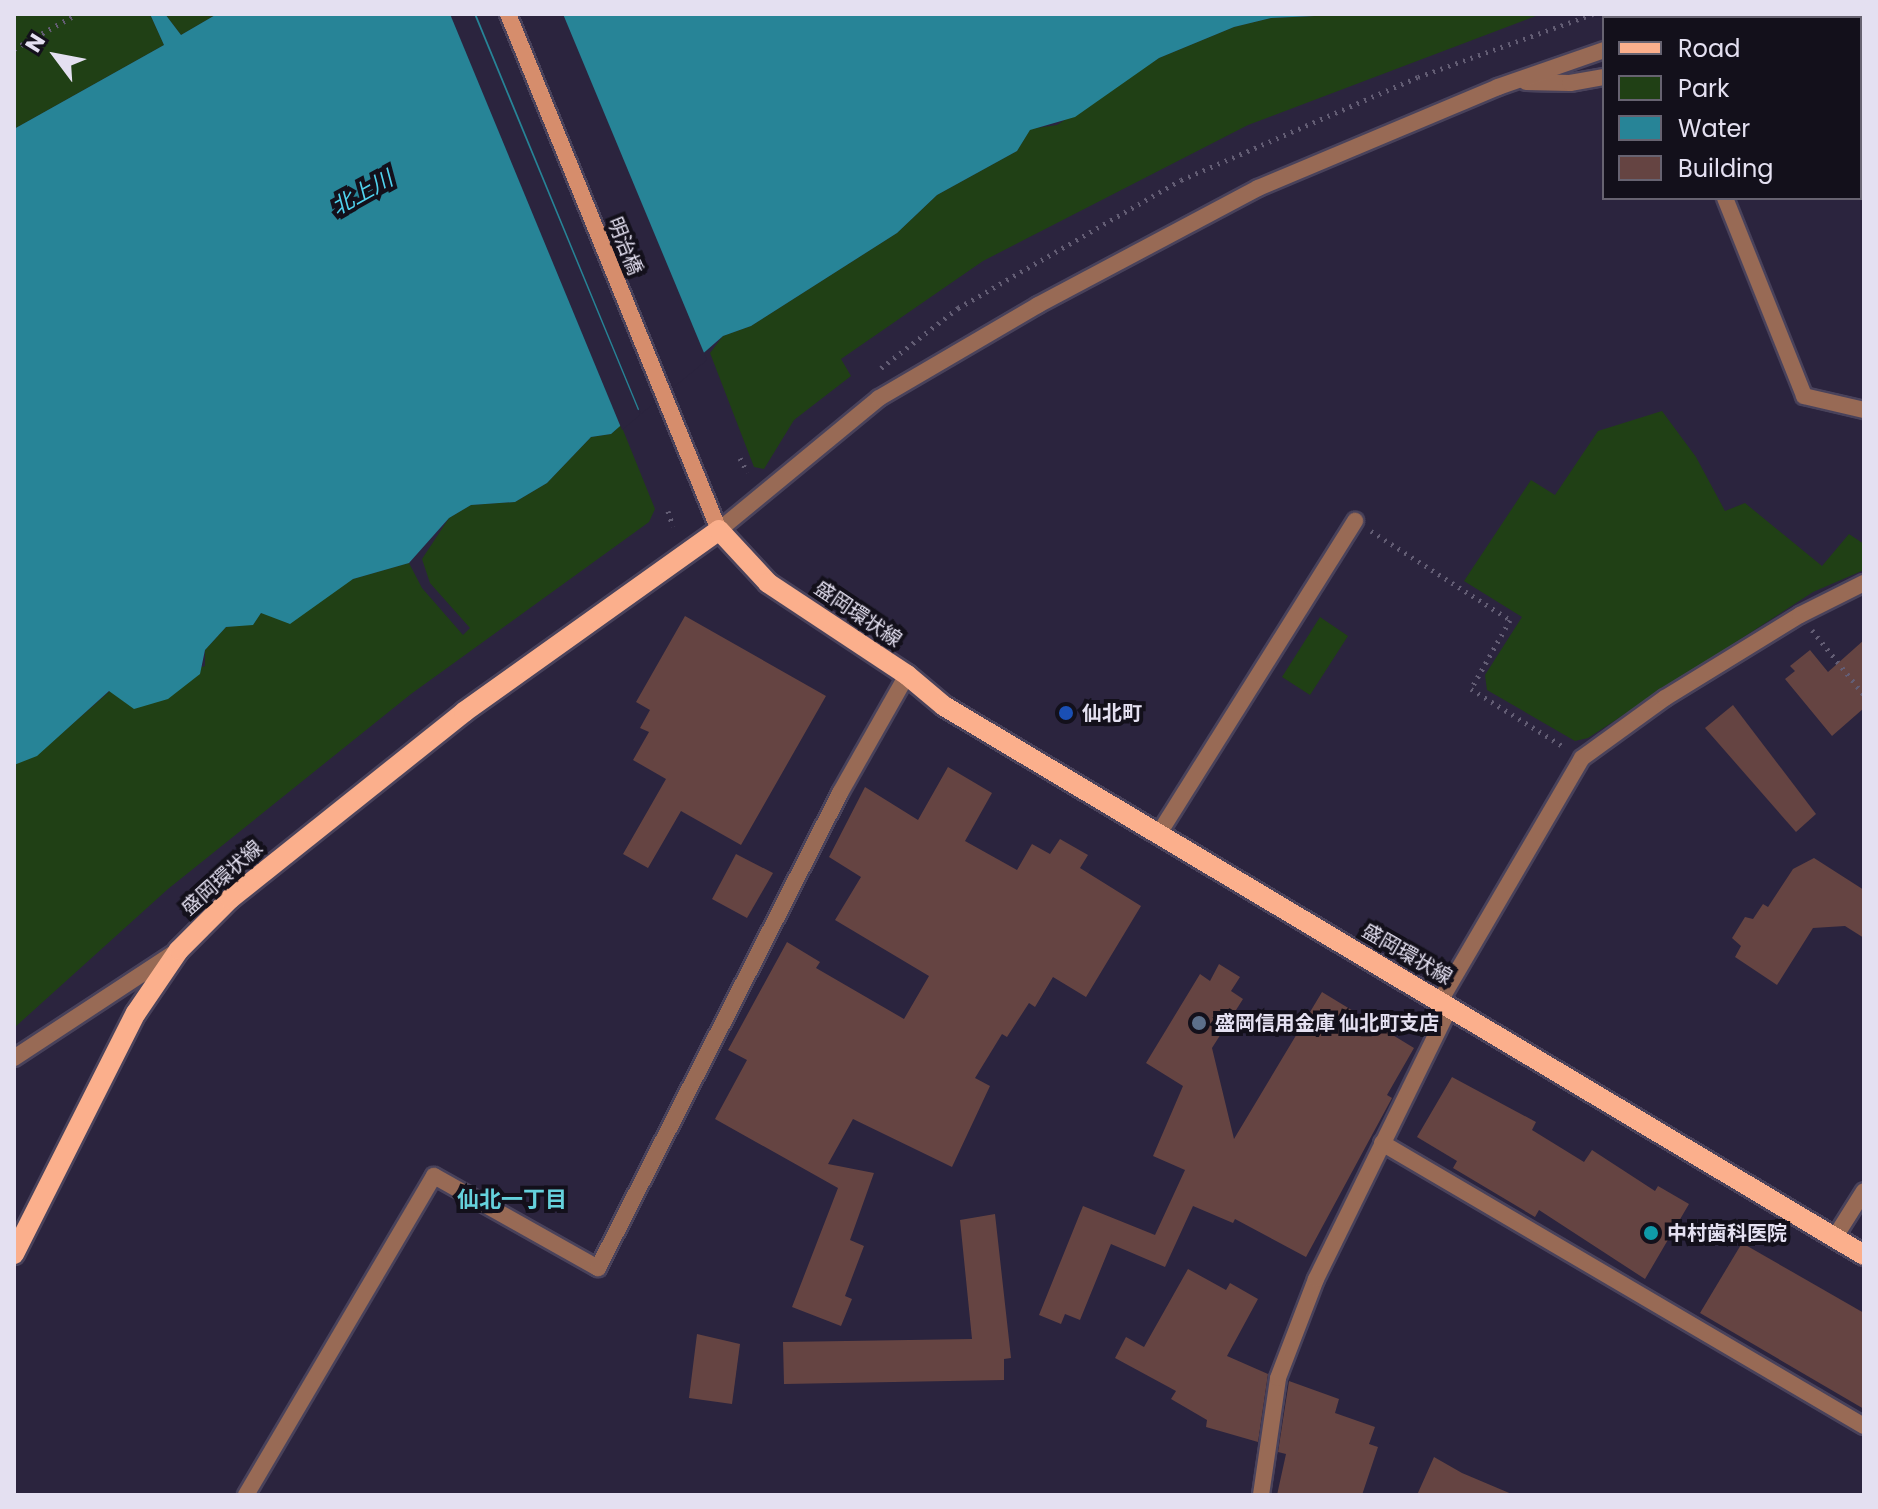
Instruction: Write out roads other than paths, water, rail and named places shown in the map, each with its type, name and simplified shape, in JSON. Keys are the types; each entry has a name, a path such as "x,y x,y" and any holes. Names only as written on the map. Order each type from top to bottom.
{"main road":[{"name":"明治橋","path":"508,14 719,530"},
{"name":"盛岡環状線","path":"14,1254 136,1013 179,950 230,899 464,712 719,530 768,583 907,675 944,706 1864,1255"}],"street":[{"path":"719,530 879,398 1038,305 1258,188 1515,82 1602,51"},
{"path":"1515,82 1570,83 1602,77"},
{"path":"1726,200 1804,396 1864,410"},
{"path":"1158,835 1355,521"},
{"path":"1261,1495 1278,1378 1316,1279 1445,1004 1582,758 1665,698 1800,615 1864,583"},
{"path":"246,1495 434,1176 598,1268 840,793 907,675"},
{"path":"14,1058 31,1042 179,950"},
{"path":"1382,1143 1864,1426"},
{"path":"1835,1237 1864,1191"}],"water":[{"name":"北上川","path":"150,14 165,14 181,35 217,14 1358,14 1271,18 1234,27 1159,58 1075,117 1030,130 1017,151 937,195 897,233 751,326 723,336 611,434 591,437 547,483 515,502 471,505 449,518 409,563 353,579 290,624 261,613 253,625 226,627 205,650 200,674 168,699 134,709 109,691 37,756 14,765 14,129 164,45"}],"place":[{"name":"仙北町","path":"1066,713"},
{"name":"盛岡信用金庫 仙北町支店","path":"1199,1023"},
{"name":"中村歯科医院","path":"1651,1233"}],"district":[{"name":"仙北一丁目","path":"512,1200"}]}
